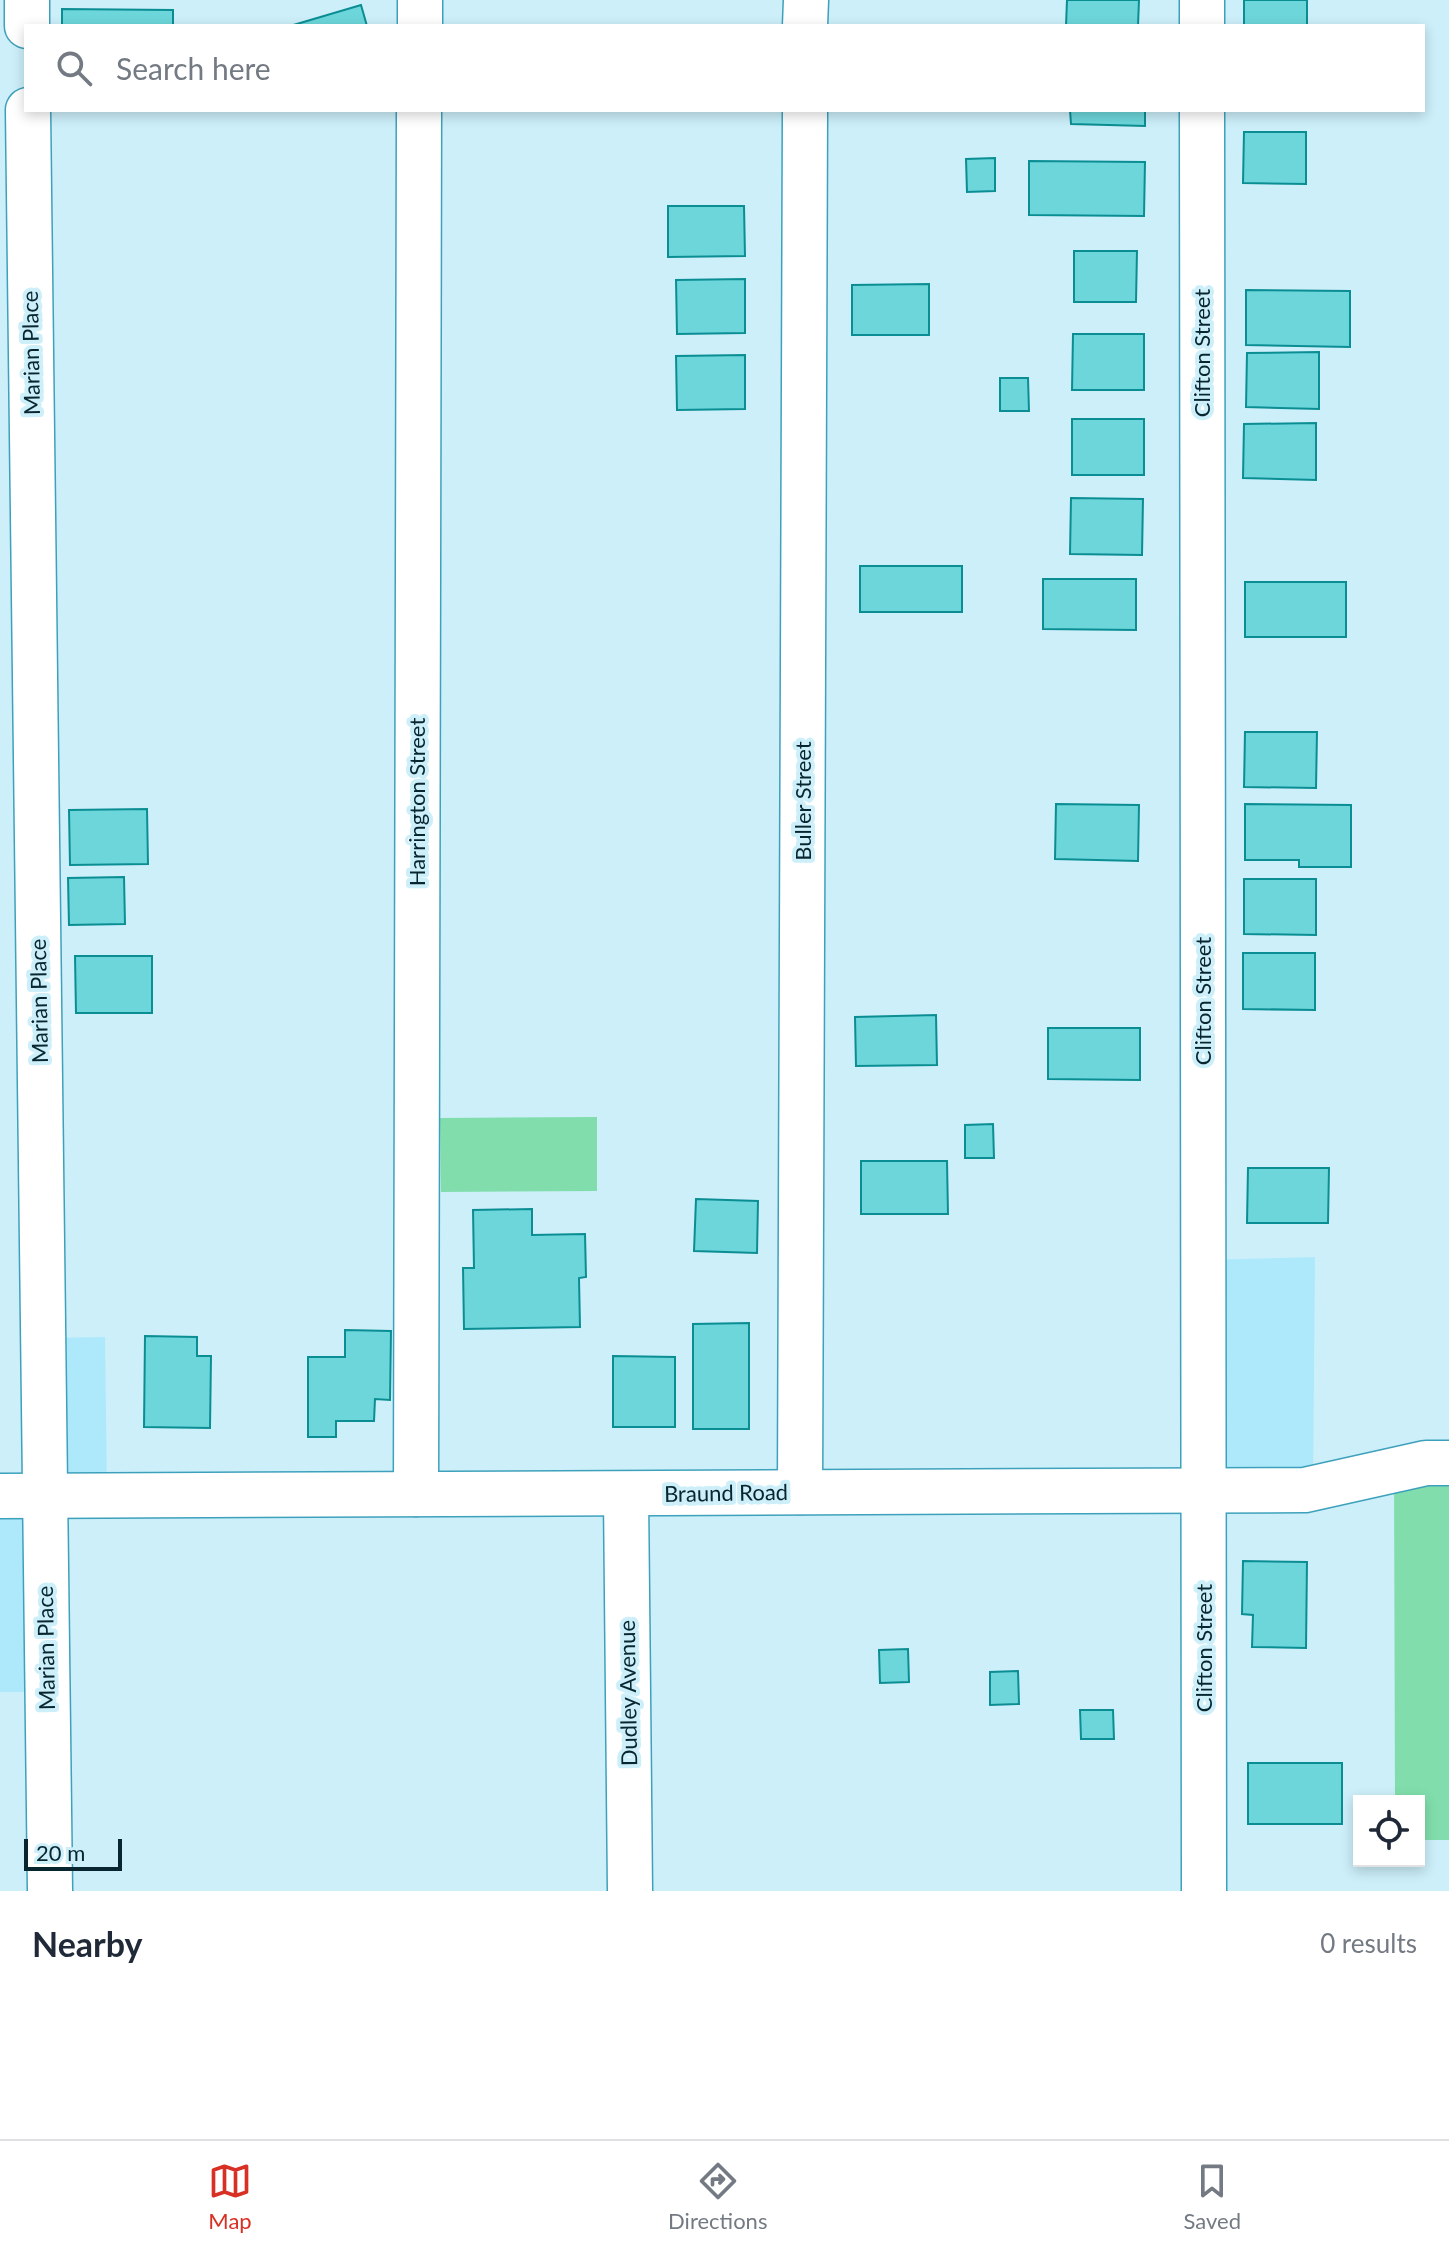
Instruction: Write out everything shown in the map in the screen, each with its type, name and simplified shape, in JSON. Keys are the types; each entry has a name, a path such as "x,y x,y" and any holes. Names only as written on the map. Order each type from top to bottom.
{"street":[{"path":"27,0 27,24"},
{"path":"420,0 420,24"},
{"path":"805,24 806,0"},
{"path":"1202,0 1202,24"},
{"name":"Marian Place","path":"28,112 50,1891"},
{"name":"Harrington Street","path":"416,1494 419,112"},
{"name":"Buller Street","path":"800,1492 805,112"},
{"name":"Clifton Street","path":"1202,112 1204,1891"},
{"name":"Braund Road","path":"0,1496 1305,1490 1426,1463 1449,1463"},
{"name":"Dudley Avenue","path":"626,1495 630,1891"}],"shaded area":[{"path":"1315,1257 1313,1488 1203,1490 1203,1260"},
{"path":"105,1337 107,1496 45,1496 47,1692 0,1692 0,1496 44,1496 42,1338"}],"green space":[{"path":"597,1117 597,1191 441,1192 440,1118"},
{"path":"1449,1463 1449,1840 1425,1840 1425,1795 1395,1795 1394,1470"}],"building":[{"path":"1067,0 1139,0 1138,24 1066,24"},
{"path":"1244,0 1307,0 1307,24 1244,24"},
{"path":"361,5 366,24 297,24"},
{"path":"62,9 173,10 173,24 62,24"},
{"path":"1070,112 1145,112 1145,126 1071,124"},
{"path":"1244,132 1306,132 1306,184 1243,183"},
{"path":"995,158 995,191 967,192 966,159"},
{"path":"1029,161 1145,162 1144,216 1029,215"},
{"path":"668,206 744,206 745,256 668,257"},
{"path":"1074,251 1137,251 1136,302 1074,302"},
{"path":"745,279 745,333 677,334 676,280"},
{"path":"929,284 929,335 852,335 852,285"},
{"path":"1246,290 1350,291 1350,347 1246,345"},
{"path":"1073,334 1144,334 1144,390 1072,390"},
{"path":"1319,352 1319,409 1246,407 1247,353"},
{"path":"745,355 745,409 677,410 676,356"},
{"path":"1000,378 1028,378 1029,411 1000,411"},
{"path":"1072,419 1144,419 1144,475 1072,475"},
{"path":"1316,423 1316,480 1243,478 1244,424"},
{"path":"1071,498 1143,499 1142,555 1070,554"},
{"path":"860,566 962,566 962,612 860,612"},
{"path":"1043,579 1136,579 1136,630 1043,629"},
{"path":"1245,582 1346,582 1346,637 1245,637"},
{"path":"1245,732 1317,732 1316,788 1244,787"},
{"path":"1056,804 1139,805 1138,861 1055,859"},
{"path":"1245,804 1351,805 1351,867 1299,867 1299,860 1245,860"},
{"path":"147,809 148,864 70,865 69,810"},
{"path":"124,877 125,924 69,925 68,878"},
{"path":"1244,879 1316,879 1316,935 1244,934"},
{"path":"1243,953 1315,953 1315,1010 1243,1009"},
{"path":"75,956 152,956 152,1013 76,1013"},
{"path":"936,1015 937,1065 856,1066 855,1017"},
{"path":"1048,1028 1140,1028 1140,1080 1048,1079"},
{"path":"993,1124 994,1158 965,1158 965,1125"},
{"path":"861,1161 947,1161 948,1214 861,1214"},
{"path":"1248,1168 1329,1168 1328,1223 1247,1223"},
{"path":"696,1199 758,1201 757,1253 694,1251"},
{"path":"532,1209 532,1235 585,1234 586,1277 579,1278 580,1327 464,1329 463,1268 474,1268 473,1210"},
{"path":"749,1323 749,1429 693,1429 693,1324"},
{"path":"345,1330 391,1331 390,1400 375,1399 374,1421 336,1421 336,1437 308,1437 308,1357 345,1357"},
{"path":"145,1336 197,1337 197,1356 211,1356 210,1428 144,1427"},
{"path":"613,1356 675,1357 675,1427 613,1427"},
{"path":"1243,1561 1307,1562 1306,1648 1252,1647 1253,1615 1242,1614"},
{"path":"908,1649 909,1682 880,1683 879,1650"},
{"path":"1018,1671 1019,1704 990,1705 990,1672"},
{"path":"1080,1710 1113,1710 1114,1739 1081,1739"},
{"path":"1248,1763 1342,1763 1342,1824 1248,1824"}]}
